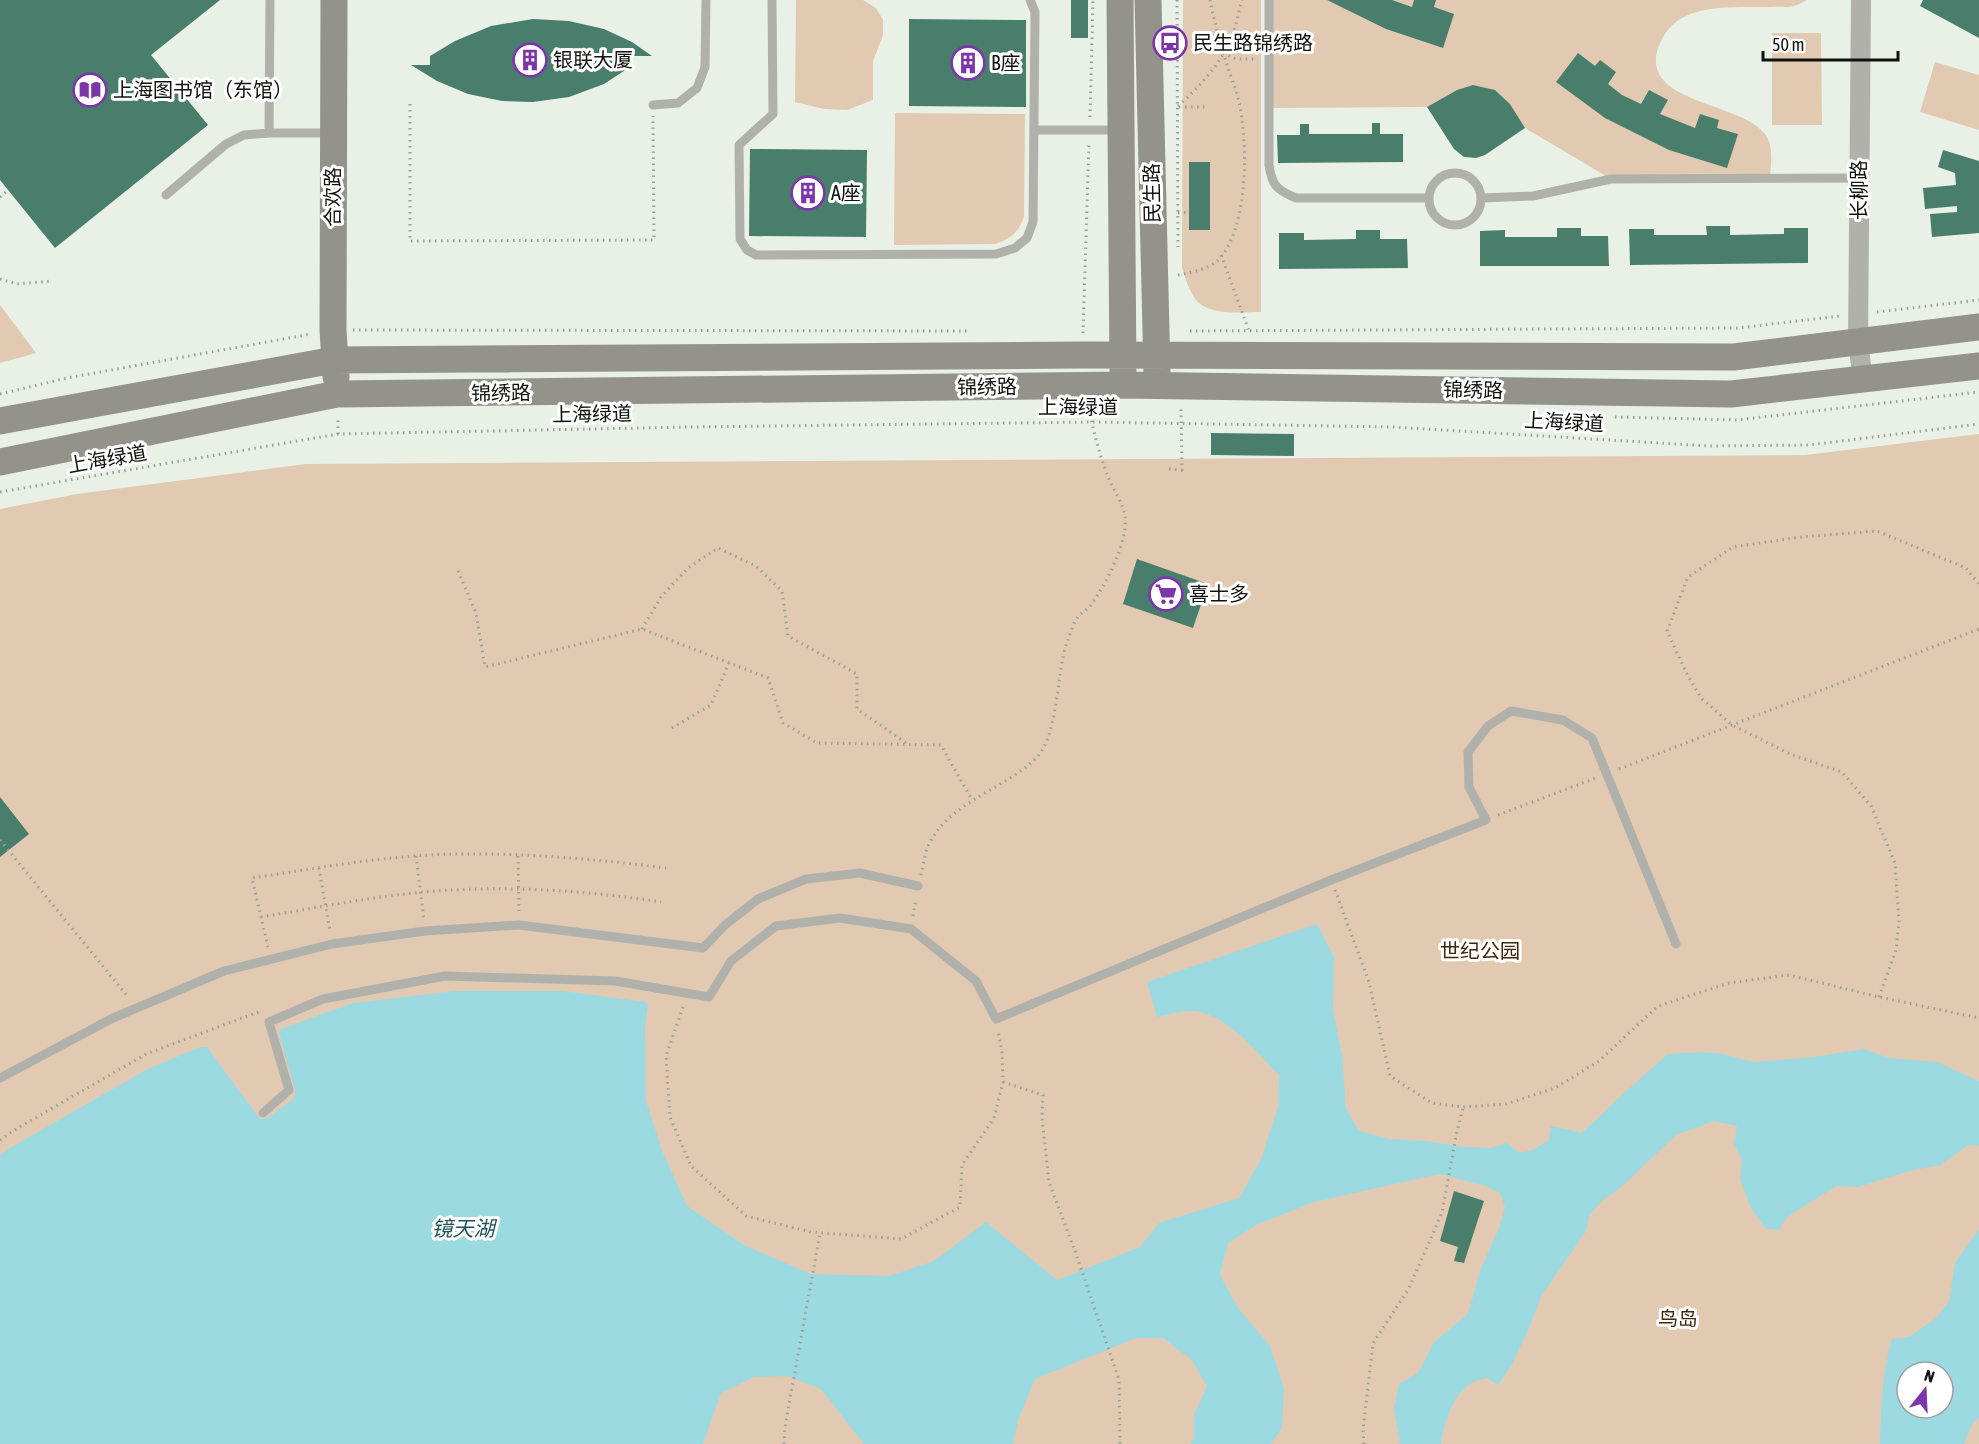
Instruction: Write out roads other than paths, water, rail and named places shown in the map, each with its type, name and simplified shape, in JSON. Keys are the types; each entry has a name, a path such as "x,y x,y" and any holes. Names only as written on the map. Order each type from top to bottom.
{"main road":[{"name":"合欢路","path":"334,0 334,360 337,394"},
{"name":"民生路","path":"1120,0 1123,385"},
{"name":"民生路","path":"1148,0 1155,331 1158,355 1173,392"},
{"name":"锦绣路","path":"0,421 334,360 1083,355 1734,357 1979,327"},
{"name":"锦绣路","path":"0,462 337,394 1086,393 1123,385 1173,392 1731,394 1979,366"}],"street":[{"name":"长柳路","path":"1861,0 1858,342 1863,380"}],"lane":[{"path":"268,133 270,0"},
{"path":"653,105 678,103 697,88 705,67 706,0"},
{"path":"772,0 773,114 739,145 740,239 747,250 756,255 996,254 1015,248 1027,238 1033,222 1035,12 1030,0"},
{"path":"1269,0 1269,165 1271,180 1282,192 1296,198 1429,198"},
{"path":"1034,130 1121,130"},
{"path":"166,195 226,144 244,135 333,133"},
{"path":"1451,173 1460,174 1474,182 1479,188 1481,198 1478,212 1465,223 1458,225 1441,221 1434,215 1429,198 1435,182 1451,173"},
{"path":"1481,198 1533,196 1611,179 1860,178"},
{"path":"263,1113 289,1090 269,1022 323,999 445,976 615,981 709,997 730,961 776,926 840,918 911,930 976,981 996,1019 1331,880 1486,820 1469,787 1467,752 1488,726 1511,711 1563,720 1592,738 1676,944"},
{"path":"0,1078 111,1019 224,971 332,944 425,931 519,925 703,948 725,925 758,899 806,879 860,873 918,886"}],"water":[{"name":"镜天湖","path":"1317,924 1334,957 1333,1010 1342,1055 1346,1109 1359,1131 1389,1139 1425,1141 1464,1147 1490,1148 1507,1143 1519,1153 1533,1150 1549,1140 1551,1126 1582,1133 1668,1054 1701,1052 1723,1054 1754,1062 1814,1057 1864,1049 1888,1058 1937,1062 1979,1081 1979,1146 1968,1145 1940,1165 1909,1171 1858,1187 1836,1186 1787,1217 1779,1230 1766,1229 1751,1208 1740,1179 1742,1160 1734,1143 1737,1126 1714,1121 1676,1135 1619,1189 1603,1200 1589,1216 1586,1231 1542,1295 1511,1366 1498,1385 1487,1378 1473,1382 1466,1387 1455,1401 1447,1418 1441,1444 1400,1444 1394,1408 1399,1384 1419,1372 1434,1342 1468,1314 1480,1271 1499,1228 1505,1207 1500,1193 1486,1186 1439,1174 1314,1202 1256,1225 1228,1243 1220,1275 1238,1308 1270,1346 1284,1388 1282,1428 1271,1444 1190,1444 1194,1439 1194,1415 1207,1386 1191,1359 1163,1338 1136,1338 1035,1379 1018,1420 1013,1444 864,1444 821,1389 787,1376 754,1377 721,1393 703,1444 0,1444 0,1155 146,1070 200,1047 207,1047 261,1119 268,1118 295,1096 279,1033 281,1029 353,1003 456,991 562,991 646,1002 648,1005 645,1025 646,1101 663,1153 687,1206 744,1245 811,1274 889,1276 934,1261 986,1222 1057,1280 1140,1247 1159,1223 1239,1198 1261,1159 1278,1107 1279,1075 1241,1036 1218,1019 1194,1011 1157,1017 1147,982"},
{"path":"1979,1229 1979,1418 1973,1422 1964,1444 1880,1444 1884,1378 1892,1339 1909,1337 1936,1318 1949,1302 1955,1263"}],"place":[{"name":"民生路锦绣路","path":"1170,43"},
{"name":"银联大厦","path":"530,60"},
{"name":"B座","path":"968,63"},
{"name":"上海图书馆（东馆）","path":"90,90"},
{"name":"A座","path":"808,193"},
{"name":"喜士多","path":"1166,594"}],"park label":[{"name":"世纪公园","path":"1480,951"},
{"name":"鸟岛","path":"1678,1319"}]}
